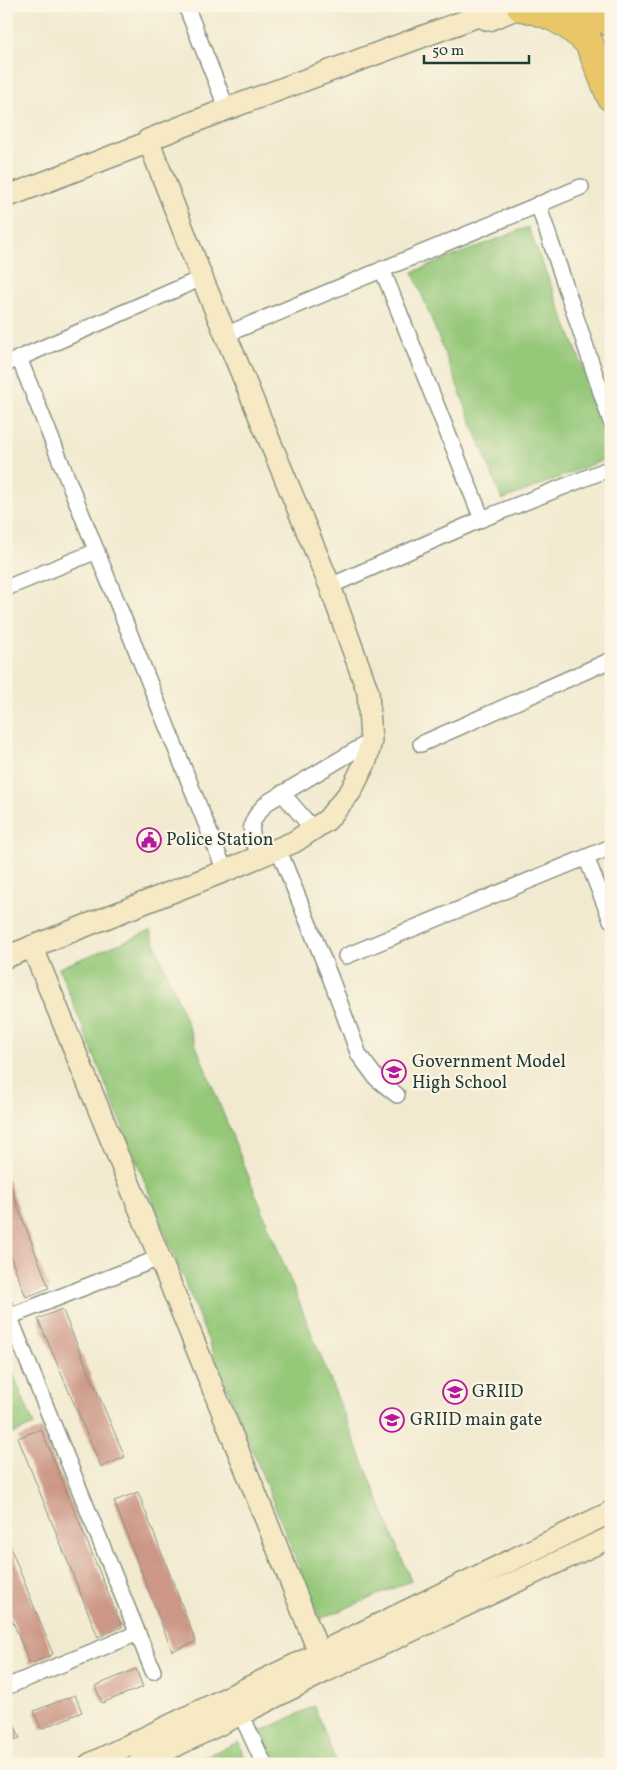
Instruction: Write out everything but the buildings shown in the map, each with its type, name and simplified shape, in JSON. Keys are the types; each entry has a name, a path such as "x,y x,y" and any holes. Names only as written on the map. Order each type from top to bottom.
{"highway":[{"path":"522,6 554,16 569,24 588,42"},
{"path":"574,6 611,97"},
{"path":"604,6 611,23"}],"street":[{"path":"186,6 227,108"},
{"path":"6,197 149,142 148,140 227,108 480,11 489,20 522,6"},
{"path":"6,957 294,842 326,820 351,791 366,761 371,741 368,692 330,586 227,334 202,278 149,142"},
{"path":"227,334 581,187"},
{"path":"538,204 611,422"},
{"path":"382,269 482,519"},
{"path":"202,278 12,361 97,551 225,871"},
{"path":"330,586 482,519 611,468"},
{"path":"6,588 97,551"},
{"path":"421,744 611,660"},
{"path":"371,741 268,802 256,813 250,828 252,838 269,852 331,979 359,1055 377,1079 397,1095"},
{"path":"282,793 313,829"},
{"path":"346,956 611,847"},
{"path":"586,857 611,920"},
{"path":"32,946 250,1476 319,1653"},
{"path":"153,1671 7,1315 159,1258"},
{"path":"90,1764 611,1512"},
{"path":"138,1764 326,1671 611,1536"},
{"path":"6,1686 138,1633"},
{"path":"242,1714 264,1764"}],"green space":[{"path":"528,227 611,439 611,457 502,500 413,272"},
{"path":"150,931 411,1581 320,1619 59,968"},
{"path":"6,1357 34,1425 6,1437"},
{"path":"314,1706 337,1764 271,1764 258,1733"},
{"path":"239,1742 247,1764 186,1764"}],"place":[{"name":"Police Station","path":"149,840"},
{"name":"Government Model High School","path":"394,1072"},
{"name":"GRIID","path":"455,1392"},
{"name":"GRIID main gate","path":"392,1420"}]}
